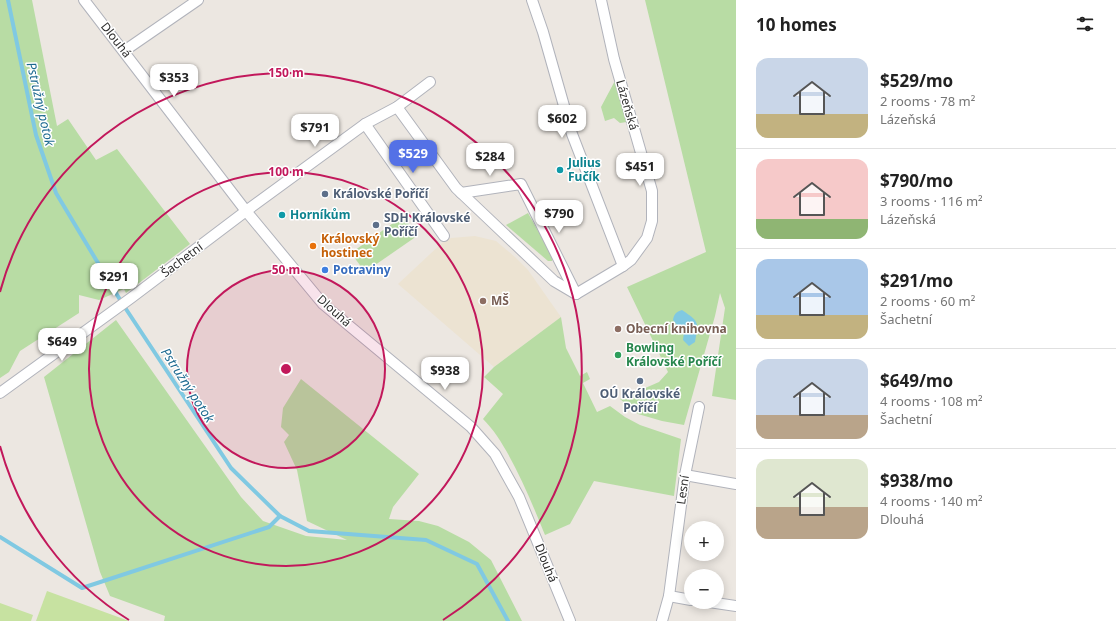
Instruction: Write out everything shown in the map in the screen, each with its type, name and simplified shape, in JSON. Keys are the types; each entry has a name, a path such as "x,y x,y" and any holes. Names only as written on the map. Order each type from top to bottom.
{"street":[{"name":"Dlouhá","path":"84,0 246,211 323,304 471,427 495,454 519,497 570,621"},
{"path":"124,51 198,0"},
{"path":"532,0 543,32 572,134 623,266"},
{"name":"Lázeňská","path":"576,294 631,260 647,238 652,222 652,191 614,58 601,0"},
{"path":"246,211 364,124 397,107 430,82"},
{"path":"397,107 456,188 554,281 576,294"},
{"path":"364,124 444,236"},
{"path":"461,193 521,184 576,294"},
{"name":"Šachetní","path":"0,393 111,313 246,211"},
{"name":"Lesní","path":"662,621 669,596 685,475 699,407"},
{"path":"685,475 736,484"},
{"path":"669,596 684,599"},
{"path":"724,604 736,606"}],"shaded area":[{"name":"MŠ","path":"475,236 496,241 515,257 528,270 561,317 494,367 398,284 444,241 451,238"}],"green space":[{"path":"0,0 32,0 57,126 68,119 96,160 117,149 190,244 126,293 124,289 99,300 79,295 79,313 20,351 9,372 0,378"},
{"path":"645,0 736,0 736,400 712,396 725,308 720,293 715,316 684,425 662,421 638,414 620,399 659,382 668,372 627,287 706,252"},
{"path":"617,77 627,122 620,123 614,118 605,121 601,107"},
{"path":"528,213 553,257 552,261 548,261 506,225"},
{"path":"403,216 417,236 365,272 351,253"},
{"path":"561,317 566,348 580,376 587,372 590,379 583,383 597,412 610,406 625,417 640,425 681,439 674,496 594,481 570,524 545,535 511,459 495,434 483,419 503,394 484,377 494,367"},
{"path":"116,320 241,497 263,521 306,536 347,540 307,521 297,470 284,442 289,435 281,427 283,408 301,379 419,474 393,507 389,519 419,521 438,526 469,542 491,560 522,621 164,621 165,616 110,596 100,572 44,377"},
{"path":"47,591 129,621 36,621"},
{"path":"0,603 33,615 31,621 0,621"}],"water":[{"path":"682,310 695,320 697,326 695,342 689,346 683,340 684,332 673,320 674,316"}],"waterway":[{"name":"Pstružný potok","path":"8,0 36,135 56,193 122,303 231,468 280,516 309,531 426,540 477,564 508,621"},
{"path":"0,537 82,588 269,527 280,516"}],"place":[{"name":"Julius Fučík","path":"560,170"},
{"name":"Královské Poříčí","path":"325,194"},
{"name":"Horníkům","path":"282,215"},
{"name":"SDH Královské Poříčí","path":"376,225"},
{"name":"Královský hostinec","path":"313,246"},
{"name":"Potraviny","path":"325,270"},
{"name":"MŠ","path":"483,301"},
{"name":"Obecní knihovna","path":"618,329"},
{"name":"Bowling Královské Poříčí","path":"618,355"},
{"name":"OÚ Královské Poříčí","path":"640,381"}]}
